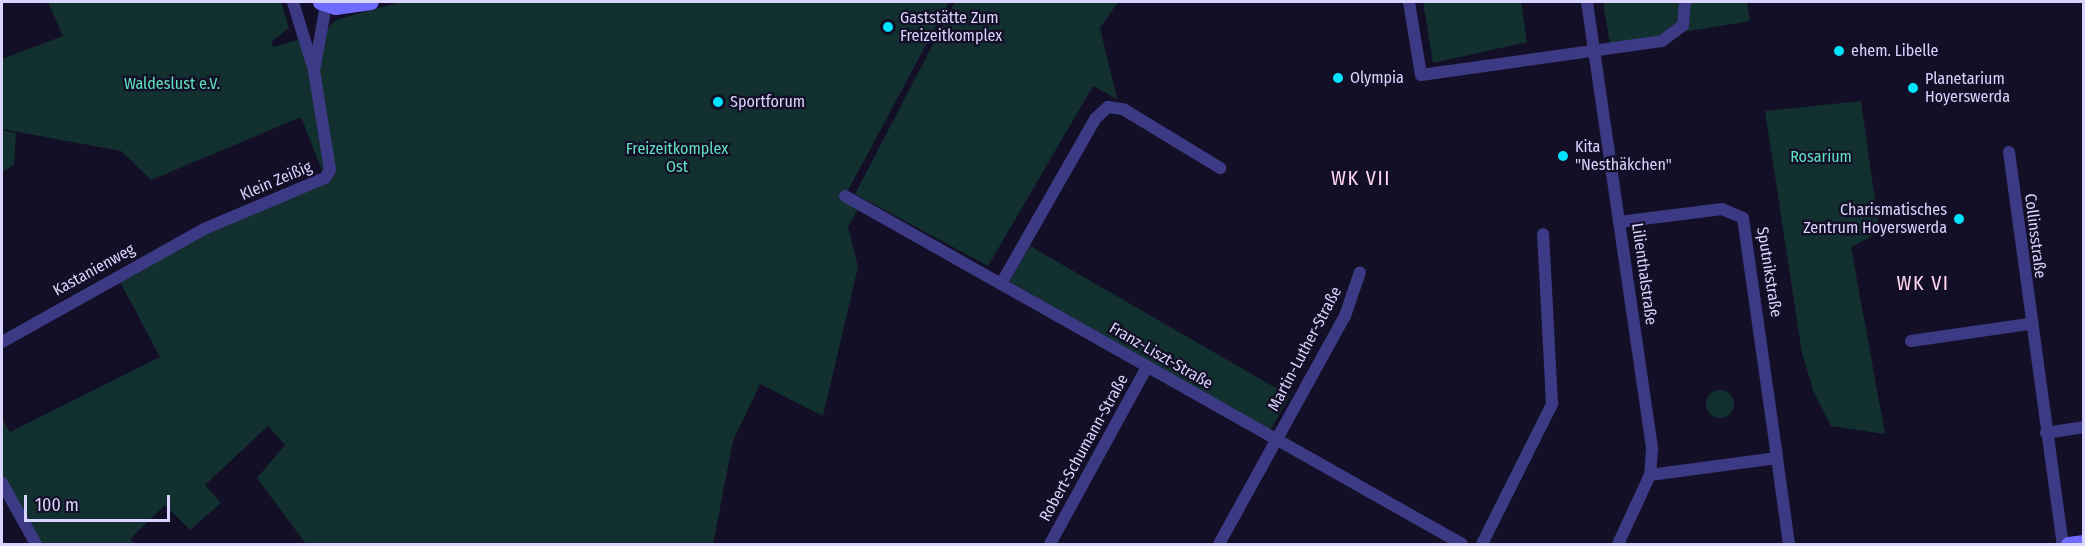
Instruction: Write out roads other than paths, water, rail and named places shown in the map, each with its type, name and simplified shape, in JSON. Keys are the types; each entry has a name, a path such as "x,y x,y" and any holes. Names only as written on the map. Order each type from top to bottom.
{"main road":[{"path":"323,3 371,2"},
{"path":"2065,544 2084,542"}],"street":[{"name":"Klein Zeißig","path":"204,229 325,178 330,170 314,70 293,2"},
{"path":"1409,2 1421,75 1666,40 1683,25 1685,2"},
{"name":"Lilienthalstraße","path":"1587,2 1650,438 1650,475 1618,544"},
{"name":"Klein Zeißig","path":"314,70 323,3"},
{"path":"1001,284 1095,119 1108,107 1123,109 1220,168"},
{"name":"Collinsstraße","path":"2009,152 2030,324 2065,544"},
{"name":"Franz-Liszt-Straße","path":"845,196 1462,544"},
{"name":"Sputnikstraße","path":"1619,222 1722,208 1743,218 1789,544"},
{"name":"Kastanienweg","path":"2,342 204,229"},
{"path":"1482,544 1552,404 1543,234"},
{"name":"Martin-Luther-Straße","path":"1219,544 1344,316 1360,272"},
{"path":"1911,341 2030,324"},
{"name":"Robert-Schumann-Straße","path":"1050,544 1147,367"},
{"path":"2046,433 2084,427"},
{"path":"1650,475 1777,458"},
{"path":"2,483 36,544"}],"place":[{"name":"Gaststätte Zum Freizeitkomplex","path":"888,27"},
{"name":"ehem. Libelle","path":"1839,51"},
{"name":"Olympia","path":"1338,78"},
{"name":"Planetarium Hoyerswerda","path":"1913,88"},
{"name":"Sportforum","path":"718,102"},
{"name":"Kita \"Nesthäkchen\"","path":"1563,156"},
{"name":"Charismatisches Zentrum Hoyerswerda","path":"1959,219"}],"district":[{"name":"WK VII","path":"1361,178"},
{"name":"WK VI","path":"1923,283"}],"park label":[{"name":"Waldeslust e.V.","path":"172,84"},
{"name":"Rosarium","path":"1821,157"},
{"name":"Freizeitkomplex Ost","path":"677,158"}]}
